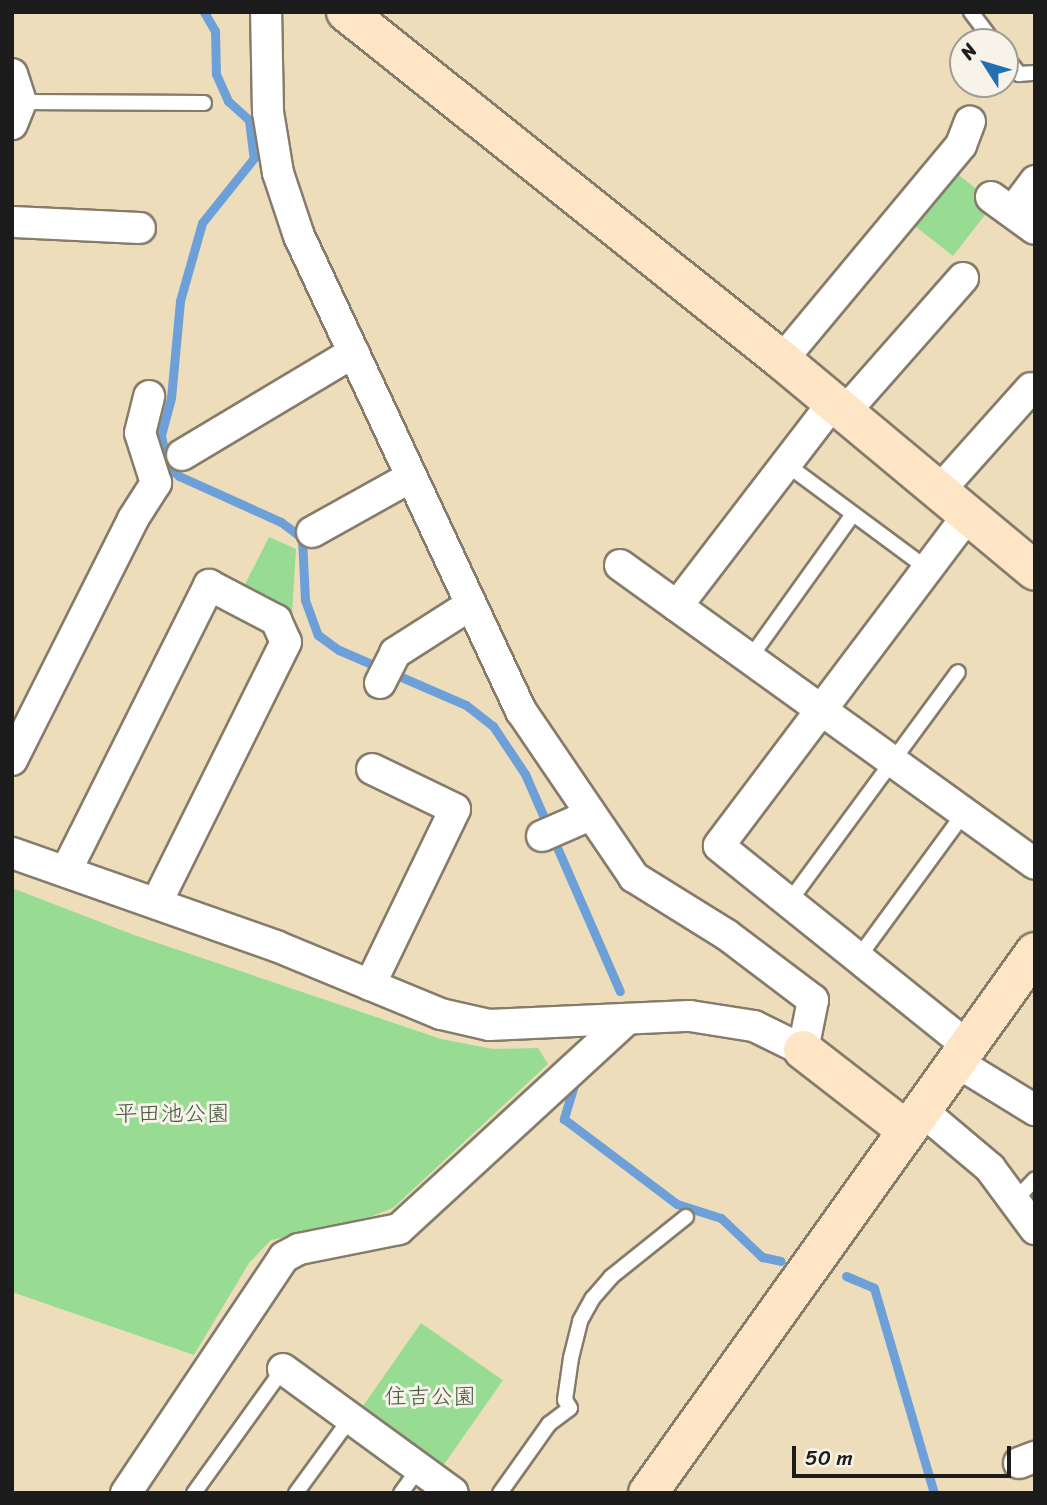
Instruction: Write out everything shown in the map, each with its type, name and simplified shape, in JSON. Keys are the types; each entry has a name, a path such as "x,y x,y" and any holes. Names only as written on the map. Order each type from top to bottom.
{"street":[{"path":"266,12 268,112 278,173 299,236 521,711 567,825 634,877 727,935 813,1000 803,1050"},
{"path":"346,12 782,360 1035,571"},
{"path":"782,360 961,145 970,122"},
{"path":"1013,212 1035,181"},
{"path":"12,222 140,228"},
{"path":"677,606 786,464 963,278"},
{"path":"182,455 354,352"},
{"path":"939,491 1031,388"},
{"path":"12,760 133,519 156,483 140,433 149,396"},
{"path":"312,532 411,477"},
{"path":"968,515 820,708 719,846 858,958 961,1053 1035,1110"},
{"path":"620,565 1035,864"},
{"path":"66,871 209,585 276,620 286,642 156,904"},
{"path":"380,683 395,653 470,605"},
{"path":"370,985 454,810 372,769"},
{"path":"12,853 276,946 441,1014 489,1025 690,1016 754,1026 803,1050 990,1168 1035,1229"},
{"path":"648,1493 912,1119 1035,952"},
{"path":"126,1493 284,1257 299,1250 400,1229 627,1020"},
{"path":"283,1369 453,1493"}],"lane":[{"path":"971,12 983,28"},
{"path":"15,100 204,103"},
{"path":"786,464 928,569"},
{"path":"750,658 853,514"},
{"path":"789,902 958,672"},
{"path":"858,958 964,813"},
{"path":"1014,1201 1035,1178"},
{"path":"500,1493 549,1424 570,1408 565,1400 571,1358 580,1321 593,1298 611,1277 686,1217"},
{"path":"194,1493 283,1369"},
{"path":"296,1493 350,1419"},
{"path":"401,1493 419,1468"}],"green space":[{"path":"955,172 979,191 988,211 953,256 915,226"},
{"path":"269,537 296,549 292,614 243,588"},
{"name":"平田池公園","path":"12,888 134,935 441,1039 493,1049 538,1048 548,1064 393,1208 347,1226 271,1240 249,1263 194,1355 12,1292"},
{"name":"住吉公園","path":"421,1323 503,1380 439,1471 357,1414"}],"waterway":[{"path":"204,12 215,31 216,74 228,101 249,120 254,158 202,223 180,301 171,398 161,436 168,466 179,476 281,522 302,538 305,600 318,635 339,650 466,705 493,726 525,774 620,991"},
{"path":"575,1082 564,1119 677,1204 721,1218 762,1257 781,1261"},
{"path":"846,1276 874,1288 934,1493"}]}
